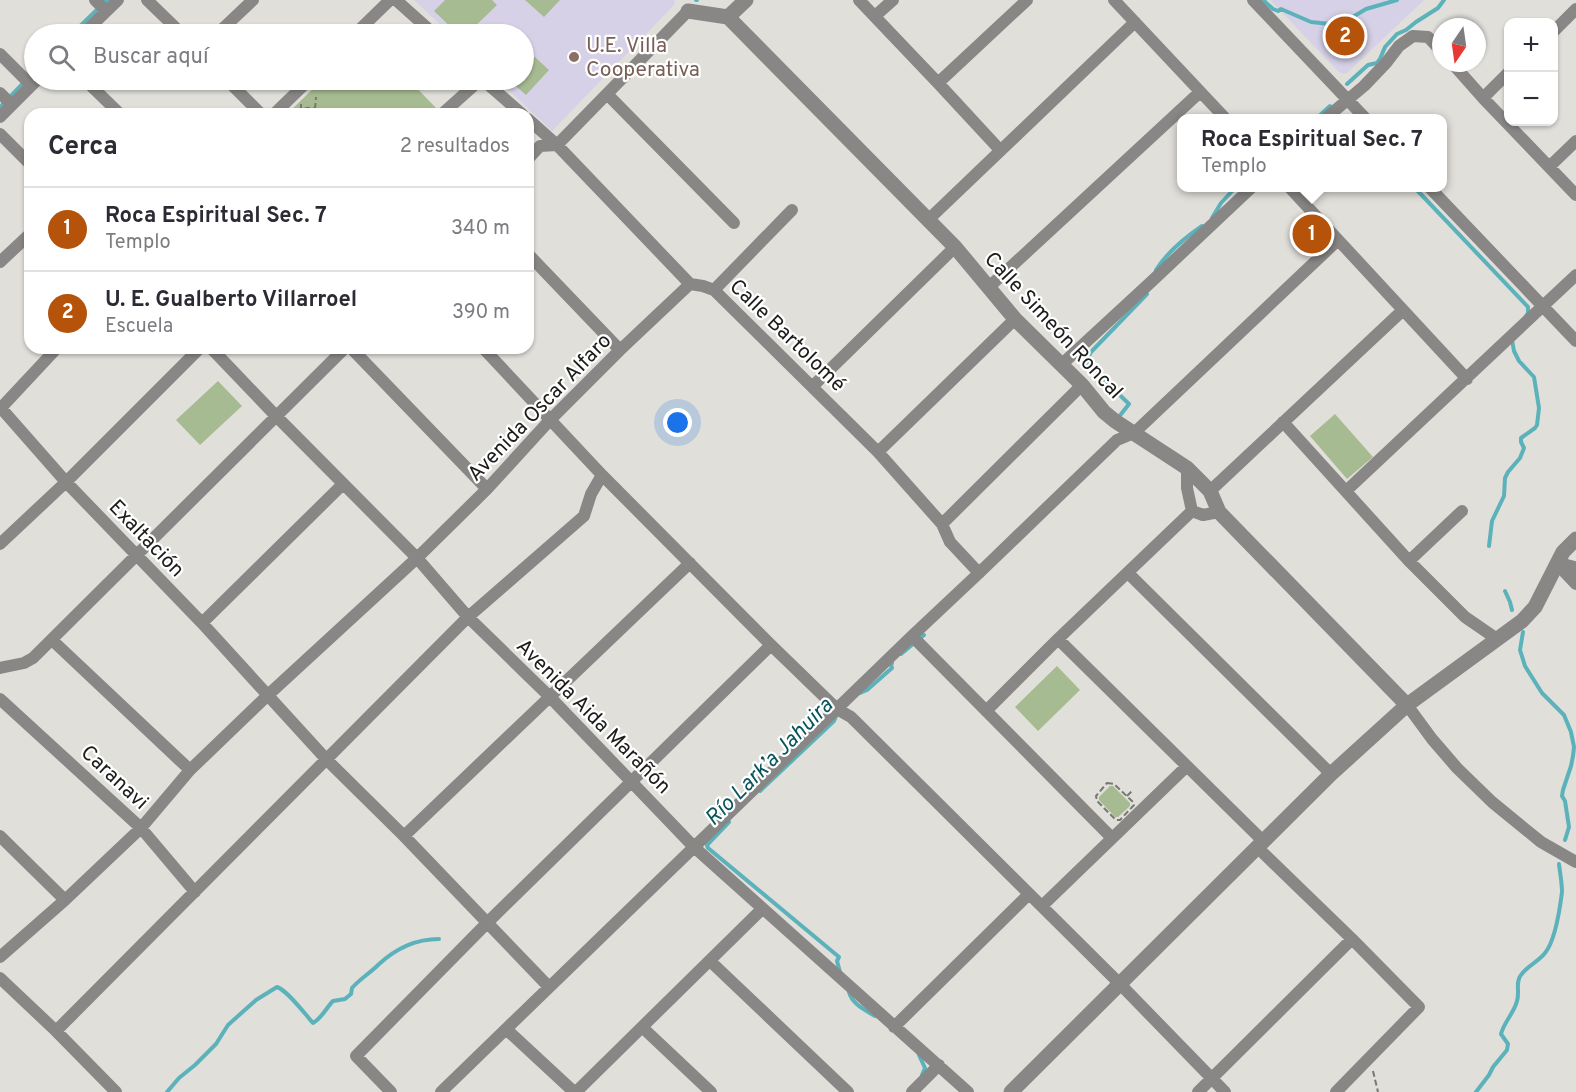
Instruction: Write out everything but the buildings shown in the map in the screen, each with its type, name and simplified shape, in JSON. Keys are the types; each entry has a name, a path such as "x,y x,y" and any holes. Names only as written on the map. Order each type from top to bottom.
{"street":[{"path":"95,0 106,11"},
{"path":"93,24 118,0"},
{"path":"147,0 172,24"},
{"path":"228,24 253,0"},
{"path":"365,24 390,0"},
{"path":"396,0 423,24"},
{"path":"534,152 540,146 557,145 688,11 728,17 746,0"},
{"path":"859,0 1000,150"},
{"path":"875,16 892,0"},
{"path":"938,82 1027,0"},
{"path":"1114,0 1222,114"},
{"path":"1253,0 1361,114"},
{"path":"1558,27 1576,9"},
{"name":"Calle Simeón Roncal","path":"728,17 955,247 1015,319 1082,385 1104,412 1114,421 1187,468 1210,491 1219,512 1407,705"},
{"path":"928,220 1135,22"},
{"path":"1331,114 1364,86 1399,46 1413,36 1428,37 1432,41"},
{"path":"0,54 24,74"},
{"path":"1460,72 1576,195"},
{"path":"1483,98 1504,79"},
{"path":"0,117 26,90"},
{"path":"95,90 114,108"},
{"path":"237,90 255,108"},
{"path":"280,108 299,90"},
{"path":"449,108 470,90"},
{"path":"494,90 515,108"},
{"path":"989,287 1200,92"},
{"path":"0,93 12,105"},
{"path":"607,94 734,223"},
{"path":"534,124 557,145 690,284"},
{"path":"0,134 24,158"},
{"path":"1549,167 1576,141"},
{"path":"1061,365 1247,192"},
{"path":"1294,192 1467,379"},
{"path":"1434,192 1576,341"},
{"path":"714,290 792,210"},
{"path":"0,262 24,240"},
{"path":"441,1092 1117,440 1134,433 1338,240"},
{"path":"813,386 955,247"},
{"path":"534,260 620,350"},
{"path":"1346,491 1576,275"},
{"name":"Calle Bartolomé","path":"690,284 714,290 813,386 878,452 942,524 950,542 979,573"},
{"name":"Avenida Oscar Alfaro","path":"0,957 65,900 141,828 190,770 417,558 487,489 550,420 690,284"},
{"path":"1210,491 1402,310"},
{"path":"878,452 1015,319"},
{"path":"0,408 51,354"},
{"path":"0,544 66,482 194,354"},
{"name":"Avenida Aida Marañón","path":"217,354 417,558 468,617 549,696 694,847 968,1092"},
{"path":"0,668 24,663 33,658 339,354"},
{"path":"357,354 487,489"},
{"path":"489,354 602,475 771,645 837,709 851,717 1120,984 1225,1092"},
{"path":"942,524 1082,385"},
{"name":"Exaltación","path":"0,408 66,482 202,622 326,759 404,836 549,987"},
{"path":"1283,422 1409,561 1465,617 1497,639"},
{"path":"1187,468 1187,488 1192,511"},
{"path":"56,1030 468,617 584,516 591,494 602,475"},
{"path":"202,622 343,484"},
{"path":"1192,511 1203,515 1219,512"},
{"path":"986,711 1192,511"},
{"path":"1409,561 1462,511"},
{"path":"1011,1092 1331,774 1407,705 1522,621 1535,607 1563,552 1576,539"},
{"path":"404,836 690,562"},
{"path":"1557,564 1576,569"},
{"path":"1557,564 1576,584"},
{"path":"1128,573 1331,774"},
{"path":"912,636 1112,838"},
{"path":"1058,639 1419,1007 1336,1092"},
{"path":"52,640 190,770"},
{"path":"392,1092 356,1056 488,922 771,645"},
{"name":"Caranavi","path":"0,699 141,828 195,892"},
{"path":"1407,705 1457,768 1492,802 1541,842 1576,862"},
{"path":"1042,906 1186,767"},
{"path":"0,836 65,900"},
{"path":"894,1027 1029,894"},
{"path":"506,1029 575,1092 762,909"},
{"path":"1198,1092 1352,939"},
{"path":"710,961 848,1092"},
{"path":"0,978 56,1030 116,1092"},
{"path":"642,1028 711,1092"},
{"path":"912,1092 939,1065"}],"path":[{"path":"296,93 302,99 301,108"},
{"path":"315,108 316,97"},
{"path":"1107,783 1114,784 1120,790 1134,805 1120,820 1116,820 1097,801 1096,796 1107,783"},
{"path":"1120,790 1125,784"},
{"path":"1127,796 1132,791"},
{"path":"1371,1056 1378,1092"}],"shaded area":[{"name":"U.E. Villa Cooperativa","path":"414,0 675,0 674,5 552,131 534,114 534,108 528,108 509,90 534,90 534,24 439,24"},
{"path":"1270,0 1424,0 1347,73 1343,74"}],"green space":[{"path":"445,0 492,0 497,5 477,24 448,24 434,11"},
{"path":"525,0 560,0 544,17"},
{"path":"534,56 549,70 534,86"},
{"path":"312,90 419,90 436,108 293,108"},
{"path":"520,90 531,90 526,95"},
{"path":"218,381 242,406 200,445 176,420"},
{"path":"1335,414 1373,457 1347,479 1310,436"},
{"path":"1057,666 1080,690 1038,731 1015,707"},
{"path":"1110,786 1113,786 1130,803 1130,806 1118,817 1115,817 1099,800 1099,797"}],"waterway":[{"name":"Río Lark’a Jahuira","path":"82,24 107,0"},
{"name":"Río Lark’a Jahuira","path":"1263,0 1278,11 1281,9 1311,22 1330,24 1351,18 1366,9 1397,0"},
{"name":"Río Lark’a Jahuira","path":"1347,84 1368,65 1377,63 1385,47 1397,34 1438,8 1444,0"},
{"name":"Río Lark’a Jahuira","path":"0,107 24,82"},
{"path":"1321,114 1330,106"},
{"path":"1212,218 1231,192"},
{"name":"Río Lark’a Jahuira","path":"1419,192 1528,307 1526,316"},
{"path":"1156,270 1177,246 1202,226"},
{"path":"1118,418 1129,404 1087,363 1087,359 1091,352 1147,294"},
{"name":"Río Lark’a Jahuira","path":"1489,546 1492,521 1504,496 1505,478 1520,458 1524,448 1521,438 1537,425 1539,408 1534,377 1519,361 1512,340"},
{"name":"Río Lark’a Jahuira","path":"1505,591 1512,610"},
{"name":"Río Lark’a Jahuira","path":"1523,632 1520,650 1525,666 1542,693 1564,715 1571,732 1573,756 1562,796 1565,801 1569,827 1565,840"},
{"name":"Río Lark’a Jahuira","path":"901,654 924,635"},
{"name":"Río Lark’a Jahuira","path":"860,693 867,690 892,668 892,663"},
{"name":"Río Lark’a Jahuira","path":"760,791 834,721 837,714"},
{"name":"Río Lark’a Jahuira","path":"729,822 707,845 708,848 839,957 837,961 840,972"},
{"name":"Río Lark’a Jahuira","path":"1476,1092 1507,1050 1508,1044 1501,1034 1517,1001 1519,978 1545,953 1552,941 1562,892 1559,864"},
{"path":"167,1092 216,1044 228,1025 256,1000 277,987 291,998 313,1023 333,1001 345,999 351,994 352,988 391,954 414,943 439,939"},
{"name":"Río Lark’a Jahuira","path":"849,992 856,1003 875,1016"},
{"name":"Río Lark’a Jahuira","path":"919,1055 925,1068 922,1075"}],"place":[{"name":"U. E. Gualberto Villarroel","path":"1345,36"},
{"name":"U.E. Villa Cooperativa","path":"574,57"},
{"name":"Roca Espiritual Sec. 7","path":"1312,234"}]}
